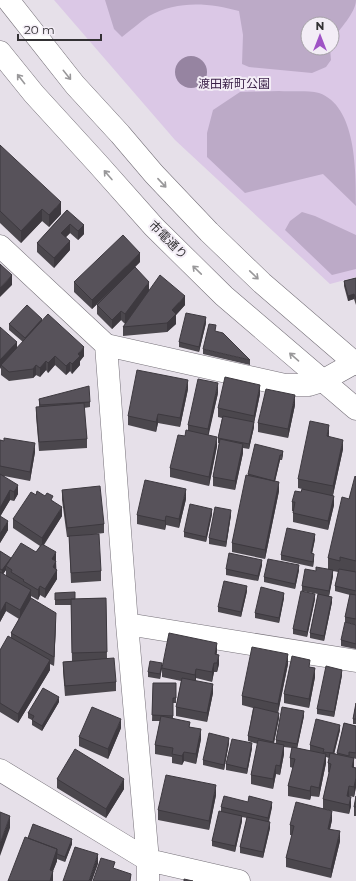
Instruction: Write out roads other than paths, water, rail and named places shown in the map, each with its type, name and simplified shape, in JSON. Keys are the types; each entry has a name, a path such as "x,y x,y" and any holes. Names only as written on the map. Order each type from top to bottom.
{"street":[{"path":"0,246 106,345 285,385 309,385 322,381 356,363 262,283 209,232 154,174 75,85 29,29 8,0"},
{"name":"市電通り","path":"0,52 34,94 154,227 224,296 356,409"},
{"path":"106,345 127,624 148,871"},
{"path":"127,624 356,661"},
{"path":"0,770 148,871 238,881"}],"park label":[{"name":"渡田新町公園","path":"234,84"}]}
